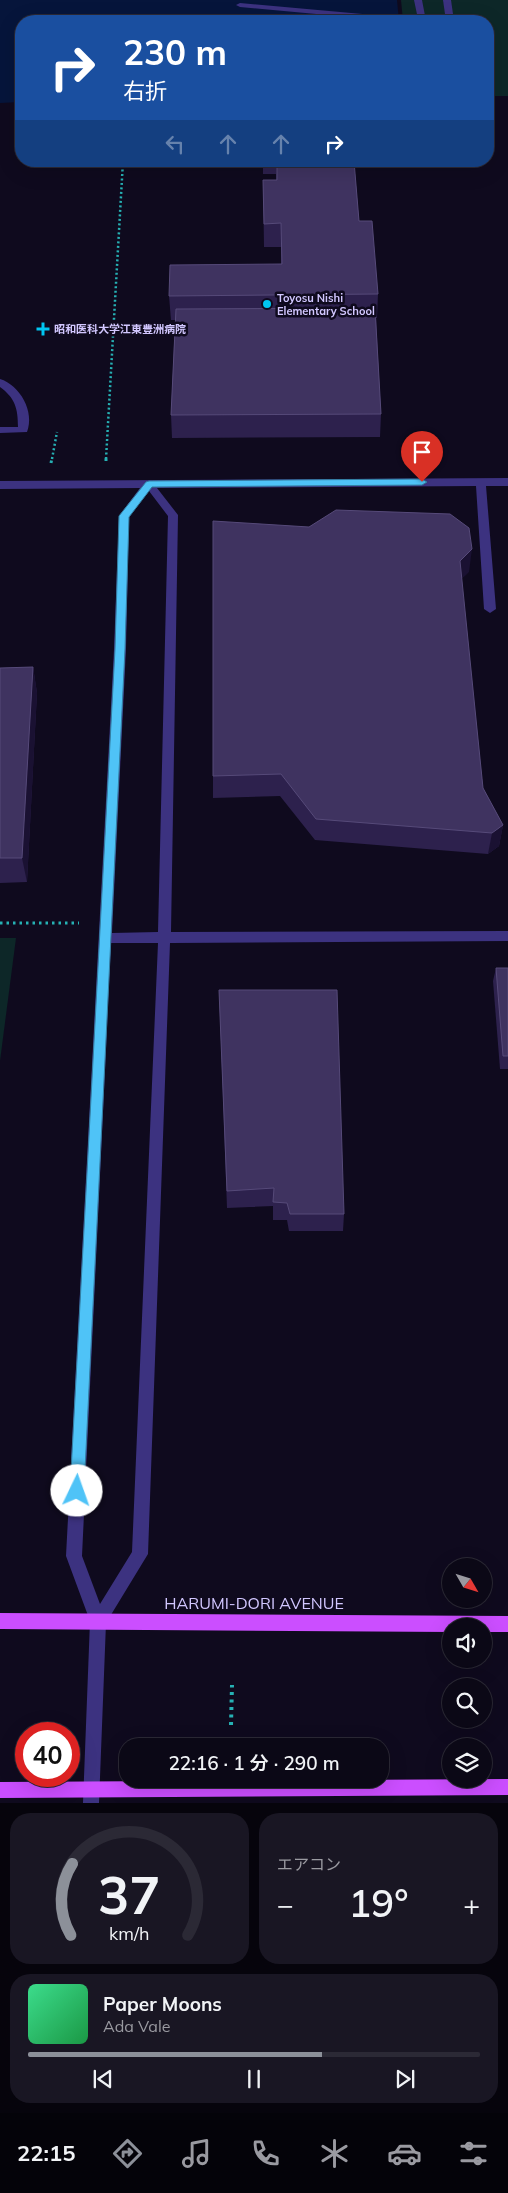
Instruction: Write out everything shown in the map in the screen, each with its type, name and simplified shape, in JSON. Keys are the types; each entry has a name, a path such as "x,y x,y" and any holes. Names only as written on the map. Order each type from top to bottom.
{"main road":[{"name":"HARUMI-DORI AVENUE","path":"0,1621 508,1624"},
{"path":"0,1790 91,1796 508,1788"}],"street":[{"path":"418,0 421,15"},
{"path":"447,0 449,15"},
{"path":"240,5 350,15"},
{"path":"0,382 16,394 22,402 24,412 23,430 0,430"},
{"path":"481,482 490,609"},
{"path":"0,485 508,482"},
{"path":"98,1621 140,1554 164,938 172,515 149,484"},
{"path":"91,1796 98,1621 74,1556 120,649 124,516 149,484"},
{"path":"105,938 508,936"}],"path":[{"path":"106,465 123,167"},
{"path":"51,464 57,432"},
{"path":"0,923 79,923"},
{"path":"231,1725 232,1684"}],"green space":[{"path":"401,0 508,0 508,96 494,96 494,15 402,15"},
{"path":"0,938 16,938 0,1061"}],"water":[{"path":"0,0 397,0 398,15 15,15 15,102 0,103"}],"building":[{"path":"277,167 354,167 359,221 372,221 378,294 169,296 170,265 282,264 281,223 264,224 263,180 277,180"},
{"path":"375,308 381,414 171,415 176,309"},
{"path":"336,510 450,514 469,528 472,549 460,561 483,788 503,825 492,833 316,819 281,774 213,776 213,521 309,527"},
{"path":"33,667 22,858 0,858 0,668"},
{"path":"496,968 508,968 508,1056 503,1056"},
{"path":"219,990 337,990 344,1214 290,1214 287,1203 273,1202 274,1188 227,1191"}],"place":[{"name":"Toyosu Nishi Elementary School","path":"267,304"},
{"name":"昭和医科大学江東豊洲病院","path":"43,329"}],"route":[{"path":"77,1491 120,649 124,516 149,484 422,482"}]}
